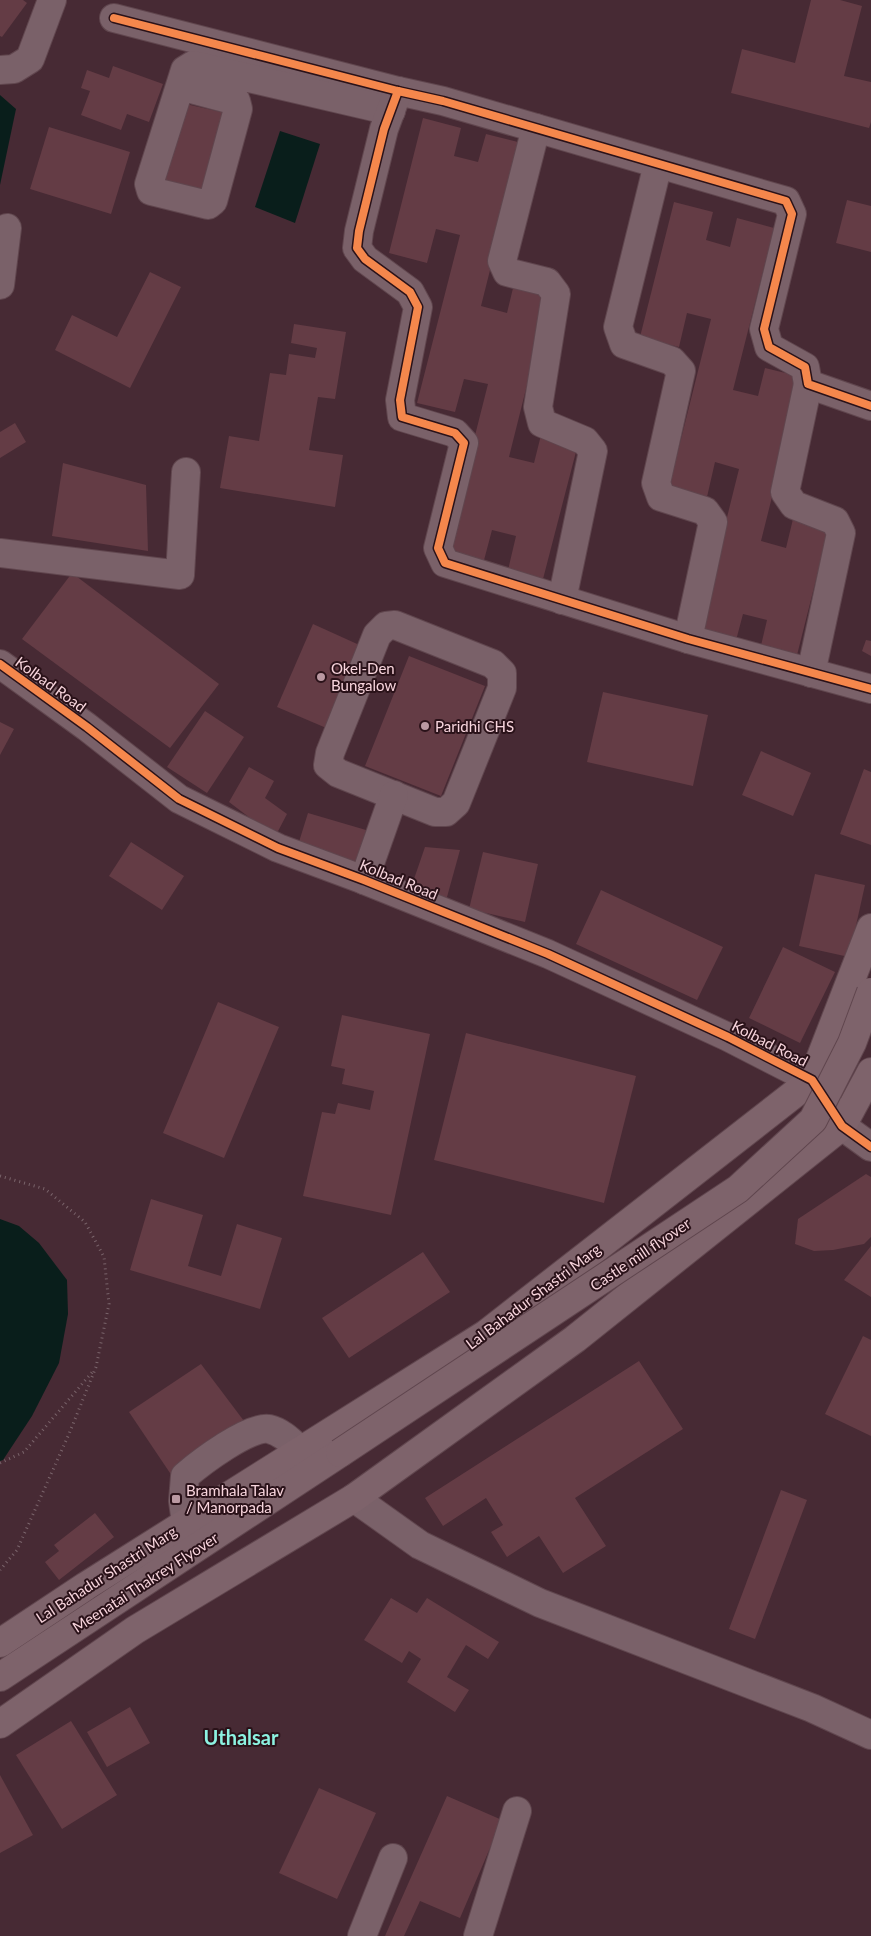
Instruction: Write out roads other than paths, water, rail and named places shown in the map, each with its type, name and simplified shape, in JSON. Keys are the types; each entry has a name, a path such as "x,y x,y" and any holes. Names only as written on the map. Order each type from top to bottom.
{"main road":[{"path":"812,1080 871,928"},
{"name":"Castle mill flyover","path":"340,1453 738,1189 813,1120 852,1043 871,992"},
{"path":"0,1724 135,1630 354,1498 575,1339 842,1126 871,1072"},
{"name":"Lal Bahadur Shastri Marg","path":"0,1643 86,1586 486,1334 812,1080"},
{"name":"Meenatai Thakrey Flyover","path":"0,1677 340,1453"}],"street":[{"path":"0,70 14,69 30,59 52,0"},
{"path":"114,18 394,101"},
{"path":"180,86 185,70 193,65 394,101 443,101 786,201 792,214 764,329 769,347 805,367 808,384 785,492 794,505 835,521 841,533 810,673"},
{"path":"394,101 384,129 361,222 357,248 365,259 410,292 418,307 400,400 402,417 456,433 464,443 438,548 445,563 688,640 871,690"},
{"path":"536,128 502,261 506,272 547,282 556,294 538,407 542,423 584,441 594,451 562,600"},
{"path":"658,164 618,327 624,344 672,361 681,371 656,483 661,497 704,511 713,522 688,640"},
{"path":"0,285 7,228"},
{"path":"808,384 871,406"},
{"path":"0,553 180,575 186,472"},
{"path":"395,625 493,664 502,673 502,688 456,803 446,812 435,812 394,795 338,773 328,765 330,753 377,635 386,626 395,625"},
{"name":"Kolbad Road","path":"0,664 87,727 179,799 278,848 364,880 548,954 728,1037 812,1080"},
{"path":"364,880 394,795"},
{"path":"812,1080 842,1126 871,1147"},
{"path":"186,1523 183,1501 185,1476 205,1459 261,1428 269,1429 284,1436 301,1451"},
{"path":"354,1498 420,1545 540,1603 812,1708 871,1735"},
{"path":"478,1936 517,1810"},
{"path":"362,1936 393,1858"}],"place":[{"name":"Okel-Den Bungalow","path":"321,677"},
{"name":"Paridhi CHS","path":"425,726"},
{"name":"Bramhala Talav / Manorpada","path":"176,1499"}],"district":[{"name":"Uthalsar","path":"241,1737"}]}
